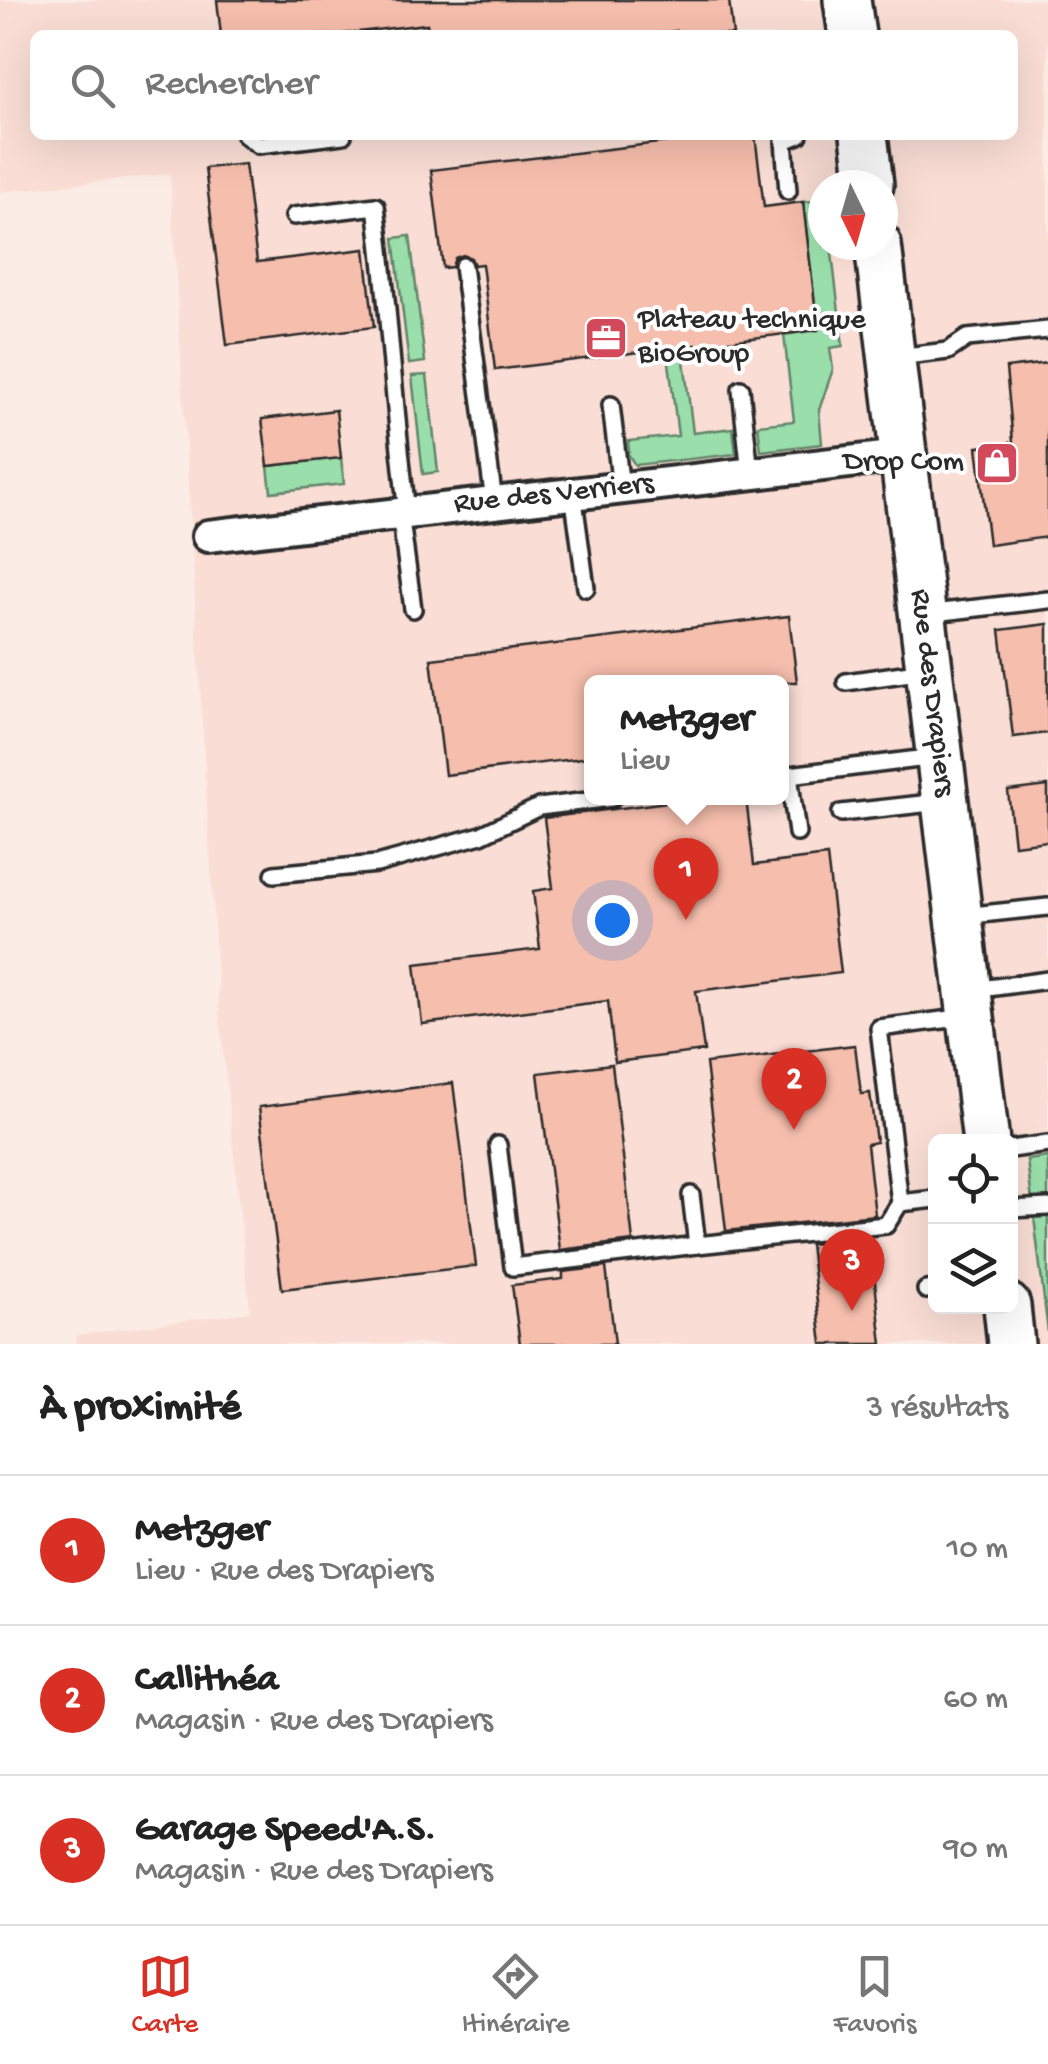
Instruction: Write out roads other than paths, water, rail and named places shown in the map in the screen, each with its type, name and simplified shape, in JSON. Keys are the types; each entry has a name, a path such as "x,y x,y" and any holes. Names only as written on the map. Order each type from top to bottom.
{"street":[{"path":"847,0 851,30"},
{"path":"865,140 868,170"},
{"name":"Rue des Drapiers","path":"880,260 985,1134"},
{"name":"Rue des Verriers","path":"208,536 901,456"},
{"path":"1008,1314 1011,1344"}],"lane":[{"path":"251,140 258,146 304,140"},
{"path":"786,140 788,191"},
{"path":"294,216 376,206 390,324 390,372 413,609"},
{"path":"462,266 494,502"},
{"path":"890,358 948,352 967,338 1048,330"},
{"path":"741,389 750,474"},
{"path":"611,404 621,488"},
{"path":"573,494 586,588"},
{"path":"920,615 1048,600"},
{"path":"846,682 928,671"},
{"path":"789,775 939,756"},
{"path":"789,795 797,834"},
{"path":"274,874 377,864 481,835 539,807 584,801"},
{"path":"841,813 944,801"},
{"path":"959,917 1048,907"},
{"path":"498,1145 513,1267 886,1225 900,1203 879,1028 1048,980"},
{"path":"1018,1147 1048,1144"},
{"path":"691,1195 697,1245"},
{"path":"900,1203 928,1200"},
{"path":"1018,1209 1048,1207"}],"place":[{"name":"Plateau technique BioGroup","path":"606,338"},
{"name":"Drop Com","path":"997,463"},
{"name":"Metzger","path":"686,920"},
{"name":"Callithéa","path":"794,1130"},
{"name":"Garage Speed'A.S.","path":"852,1311"}]}
